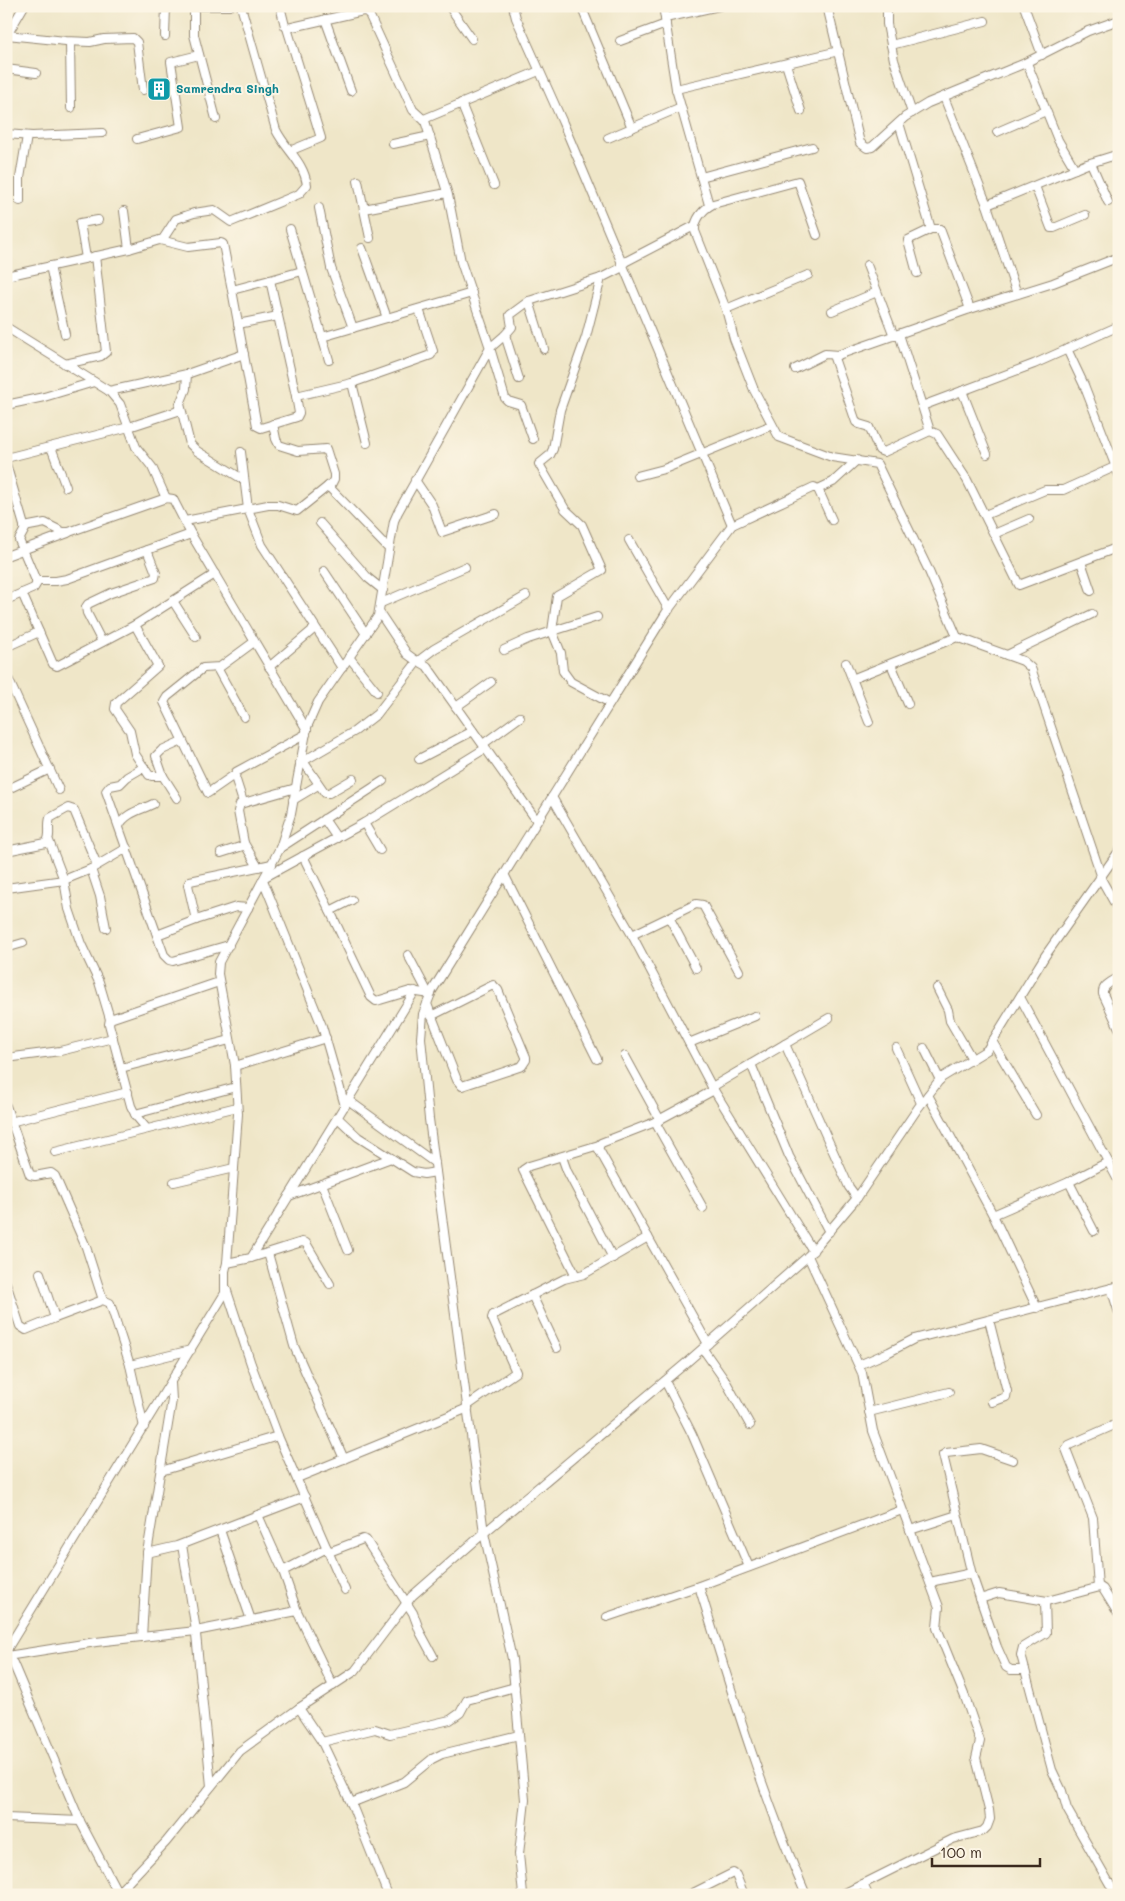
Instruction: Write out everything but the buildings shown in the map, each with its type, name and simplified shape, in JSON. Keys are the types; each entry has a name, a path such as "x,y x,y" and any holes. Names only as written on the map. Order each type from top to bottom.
{"street":[{"path":"165,36 166,6"},
{"path":"216,118 193,30 192,7 230,6"},
{"path":"6,276 129,249 160,240 166,236 178,218 194,213 214,210 229,221 234,221 300,194 307,186 306,174 292,150 282,140 276,130 241,6"},
{"path":"280,6 321,138 292,150"},
{"path":"449,6 472,39"},
{"path":"513,6 516,18 732,525"},
{"path":"581,6 632,128"},
{"path":"663,6 676,89 709,205"},
{"path":"620,41 665,21 718,6"},
{"path":"827,6 862,146 867,148 872,147 899,123 928,103 1027,62 1088,31 1119,20"},
{"path":"887,6 887,24 891,45 912,114"},
{"path":"1024,6 1042,55"},
{"path":"22,7 7,36 70,42 136,39 143,90"},
{"path":"287,28 365,8 413,110 424,119 447,193 458,252 505,398 521,406 533,439"},
{"path":"325,19 351,91"},
{"path":"891,45 985,22"},
{"path":"70,42 71,108"},
{"path":"676,89 839,50"},
{"path":"138,139 181,127 171,62 199,55"},
{"path":"1027,62 1058,140 1075,169"},
{"path":"786,64 800,111"},
{"path":"6,69 36,73"},
{"path":"424,119 540,71"},
{"path":"944,97 986,206 1017,294"},
{"path":"461,103 494,185"},
{"path":"608,138 681,107"},
{"path":"997,132 1046,112"},
{"path":"899,123 931,229"},
{"path":"6,134 27,136 102,133"},
{"path":"20,201 20,178 27,136"},
{"path":"393,144 430,136"},
{"path":"701,177 812,147"},
{"path":"986,206 1075,169 1119,154"},
{"path":"1091,163 1108,202"},
{"path":"358,181 370,238"},
{"path":"817,235 798,181 709,205 698,217 694,226 726,309 734,339 754,390 779,437 832,456 875,464 879,468 958,637"},
{"path":"1035,186 1050,228 1085,215"},
{"path":"364,209 447,193"},
{"path":"319,208 331,268 353,328"},
{"path":"124,211 129,249"},
{"path":"86,258 80,224 98,220"},
{"path":"345,1590 278,1436 251,1364 226,1288 225,1271 237,1107 235,1066 219,982 219,962 272,864 287,830 302,762 306,732 318,702 366,634 379,612 394,521 415,480 490,348 512,327 510,315 529,301 600,278 694,226"},
{"path":"917,273 908,240 931,229 938,228 942,231 970,309"},
{"path":"290,229 329,360"},
{"path":"160,240 181,246 221,242 223,244 257,426 261,428 299,415 270,280"},
{"path":"362,248 386,318"},
{"path":"65,364 101,356 106,352 95,256"},
{"path":"795,369 825,354 838,355 970,309 1053,283 1119,257"},
{"path":"867,264 896,335 930,431"},
{"path":"50,266 65,334"},
{"path":"232,290 302,271"},
{"path":"726,309 808,275"},
{"path":"600,278 586,337 560,410 553,448 550,454 539,464 566,510 582,525 602,570 557,596 552,631 561,652 562,667 568,680 610,703"},
{"path":"832,311 877,292"},
{"path":"322,337 472,293"},
{"path":"529,301 544,349"},
{"path":"296,396 352,383 433,354 419,308"},
{"path":"238,324 278,316"},
{"path":"922,406 1067,349 1119,326"},
{"path":"6,327 109,391 120,404 139,452 152,467 166,498"},
{"path":"505,335 519,379"},
{"path":"985,516 1044,490 1063,490 1118,469 1084,385 1067,349"},
{"path":"109,391 187,374 244,354"},
{"path":"833,355 856,422 870,427 879,450 882,452"},
{"path":"6,458 129,428 178,411 186,389 187,374"},
{"path":"6,405 44,397 94,382"},
{"path":"352,383 368,443"},
{"path":"962,391 986,454"},
{"path":"180,404 190,444 193,448 244,480"},
{"path":"184,521 273,505 297,511 328,486 334,479 334,474 328,451 323,449 298,451 279,445 273,424"},
{"path":"637,476 664,469 772,425"},
{"path":"875,464 882,452 930,431 937,434 967,480 1019,585 1119,547"},
{"path":"51,447 66,487"},
{"path":"241,452 248,509 267,554 342,668"},
{"path":"818,490 833,482 857,460"},
{"path":"6,464 25,531 19,540 36,581 34,588 6,600"},
{"path":"415,480 432,505 442,532 496,514"},
{"path":"328,486 389,549"},
{"path":"523,1895 519,1854 525,1800 515,1687 511,1652 484,1533 436,1172 421,1038 423,1014 429,993 610,703 669,610 732,525 814,487 818,490 832,520"},
{"path":"6,556 166,498 173,499 191,534 306,732"},
{"path":"994,534 1029,519"},
{"path":"24,527 45,523 53,525 63,532 69,532"},
{"path":"320,523 368,578 383,590"},
{"path":"36,581 62,580 191,534"},
{"path":"629,540 669,610"},
{"path":"102,642 87,613 86,607 88,604 111,593 155,578 156,573 147,550"},
{"path":"1081,562 1091,591"},
{"path":"381,603 464,567"},
{"path":"324,571 366,634"},
{"path":"22,593 53,664 57,666 134,625 215,574"},
{"path":"302,762 355,732 377,714 418,662 434,649 526,596"},
{"path":"173,601 196,637"},
{"path":"379,612 407,654 427,666 537,820"},
{"path":"1007,655 1092,614"},
{"path":"504,650 528,639 597,617"},
{"path":"134,625 158,666 116,703 115,709 130,731 135,754 144,767 152,776 163,776"},
{"path":"269,667 315,628"},
{"path":"6,647 39,632"},
{"path":"852,679 958,637 1027,664 1034,673 1100,876 1119,912"},
{"path":"216,668 254,642"},
{"path":"349,657 376,692"},
{"path":"846,663 869,722"},
{"path":"891,664 908,704"},
{"path":"244,717 216,668 208,666 164,700 164,705 208,793 234,775 238,770 306,732"},
{"path":"6,674 59,790"},
{"path":"456,707 491,682"},
{"path":"264,878 364,823 484,746 520,717"},
{"path":"419,759 473,731"},
{"path":"177,798 163,776 156,756 162,750 182,741"},
{"path":"302,762 323,792 327,794 353,779"},
{"path":"144,767 127,777 120,784 110,786 106,791 164,955 173,961 229,945"},
{"path":"6,790 50,769"},
{"path":"234,775 243,802"},
{"path":"280,848 382,781"},
{"path":"293,800 318,785"},
{"path":"258,867 244,843 238,808 243,802 296,788"},
{"path":"552,797 632,935 713,1088 811,1254 859,1365 864,1380 873,1430 940,1607 937,1628 965,1697 980,1741 976,1758 990,1810 990,1819 987,1827 977,1834 953,1839 841,1895"},
{"path":"119,826 122,820 131,813 153,804"},
{"path":"106,928 94,867 74,810 68,808 50,818 49,841 64,880 69,909 81,944 96,975 110,1019 109,1024 135,1114 147,1129"},
{"path":"324,819 337,838"},
{"path":"364,823 380,850"},
{"path":"6,851 43,844 49,841"},
{"path":"221,853 238,849 244,843"},
{"path":"6,888 64,880 94,867 127,848"},
{"path":"7,1654 80,1821 118,1894 166,1842 232,1760 248,1744 350,1675 360,1666 406,1605 420,1590 484,1533 665,1381 811,1254 857,1198 940,1080 987,1050 1045,956 1119,851"},
{"path":"303,856 373,999 380,1000 402,992 429,993"},
{"path":"196,920 188,885 190,881 272,864"},
{"path":"504,874 597,1060"},
{"path":"264,878 326,1038 346,1103 435,1163"},
{"path":"330,910 352,900"},
{"path":"632,935 696,904 702,904 739,970"},
{"path":"157,935 236,907 248,908"},
{"path":"669,917 696,968"},
{"path":"6,948 23,943"},
{"path":"408,956 429,993"},
{"path":"1119,978 1105,986 1102,990 1119,1028"},
{"path":"110,1019 219,982"},
{"path":"427,1004 431,1016 457,1080 462,1086 522,1066 525,1063 526,1057 498,990 493,985 431,1016"},
{"path":"937,988 948,1010 950,1021 972,1059"},
{"path":"251,1258 414,992"},
{"path":"1020,997 1119,1182"},
{"path":"689,1043 755,1016"},
{"path":"576,1276 523,1170 529,1166 599,1145 658,1121 829,1018"},
{"path":"6,1058 60,1051 113,1038"},
{"path":"235,1066 326,1038"},
{"path":"121,1068 230,1040"},
{"path":"992,1041 1036,1115"},
{"path":"784,1044 849,1187 857,1198"},
{"path":"896,1048 922,1103"},
{"path":"924,1048 940,1080"},
{"path":"625,1056 703,1208"},
{"path":"751,1064 789,1156 829,1232"},
{"path":"135,1114 236,1086"},
{"path":"10,1122 128,1092"},
{"path":"928,1095 993,1215 1037,1308"},
{"path":"6,1106 30,1175 36,1176 51,1173 55,1176 86,1247 103,1300"},
{"path":"55,1152 237,1107"},
{"path":"338,1118 358,1137 413,1172 424,1174 436,1172"},
{"path":"599,1145 599,1151 750,1425"},
{"path":"562,1157 567,1171 613,1258"},
{"path":"289,1196 391,1158"},
{"path":"993,1215 1069,1182 1108,1162"},
{"path":"174,1182 234,1168"},
{"path":"1069,1182 1094,1231"},
{"path":"322,1184 348,1250"},
{"path":"297,1478 468,1407 516,1372 492,1317 564,1279 584,1274 648,1237"},
{"path":"227,1263 251,1258 302,1242 306,1244 330,1284"},
{"path":"268,1253 294,1346 344,1459"},
{"path":"40,1272 55,1318"},
{"path":"6,1284 22,1329 30,1330 55,1318 103,1300 110,1303 130,1365 144,1427"},
{"path":"859,1365 914,1338 1115,1287 1119,1313"},
{"path":"7,1654 223,1299 226,1288"},
{"path":"532,1295 557,1348"},
{"path":"989,1320 1007,1391 1006,1397 992,1402"},
{"path":"130,1365 191,1350"},
{"path":"665,1381 692,1434 748,1567"},
{"path":"142,1637 147,1553 172,1400 171,1383"},
{"path":"869,1412 949,1392"},
{"path":"1098,1587 1093,1518 1066,1450 1069,1445 1119,1423"},
{"path":"161,1471 278,1436"},
{"path":"1013,1460 981,1449 944,1454 943,1458 972,1575 997,1647 1006,1667 1011,1670 1025,1670"},
{"path":"147,1553 182,1545 305,1497"},
{"path":"607,1617 699,1586 902,1510"},
{"path":"258,1515 283,1571 297,1611 333,1686"},
{"path":"910,1530 957,1515"},
{"path":"220,1530 252,1620"},
{"path":"283,1571 328,1550 363,1539 366,1540 406,1605 413,1613 420,1632 433,1656"},
{"path":"182,1545 196,1631 211,1786"},
{"path":"930,1582 967,1574 972,1575"},
{"path":"699,1586 744,1734 788,1854 806,1895"},
{"path":"980,1599 999,1593 1045,1601 1098,1587 1103,1589 1119,1615"},
{"path":"1045,1601 1047,1630 1045,1635 1021,1649 1021,1655 1052,1770 1062,1791 1067,1809 1116,1895"},
{"path":"7,1654 196,1631 297,1611"},
{"path":"322,1742 375,1729 390,1734 450,1720 460,1713 468,1700 515,1687"},
{"path":"299,1708 322,1742 351,1803 388,1895"},
{"path":"351,1803 404,1782 432,1759 442,1754 519,1736"},
{"path":"6,1818 80,1821"},
{"path":"689,1895 732,1873 736,1875 744,1895"},
{"path":"863,1884 868,1895"}],"place":[{"name":"Samrendra Singh","path":"159,89"}]}
